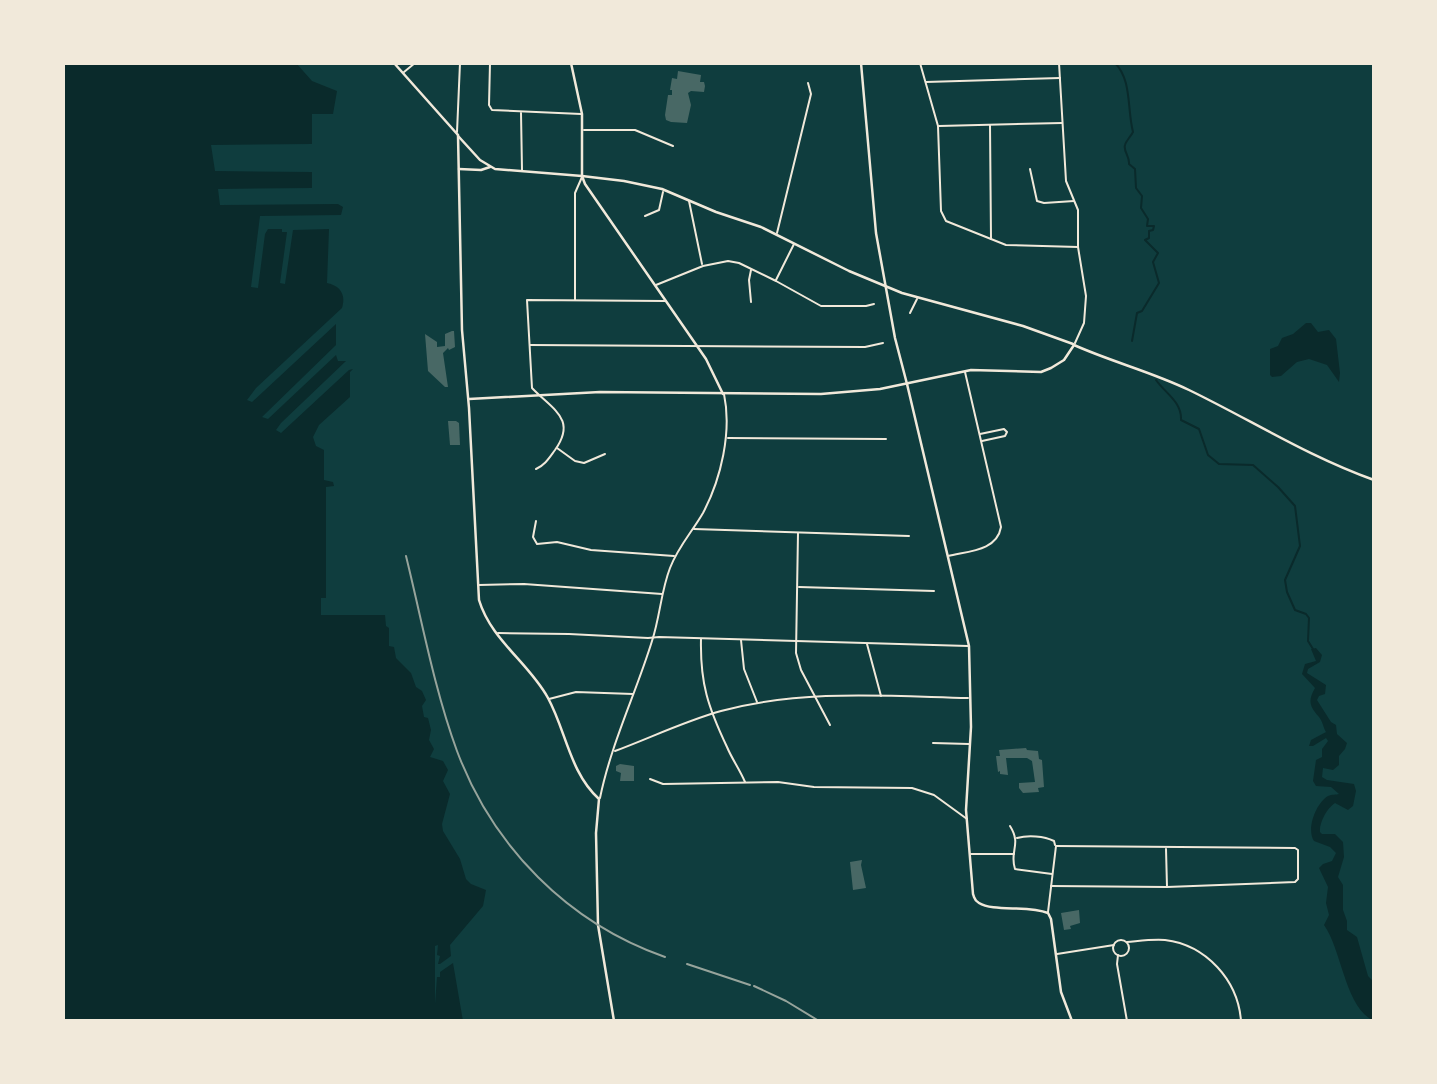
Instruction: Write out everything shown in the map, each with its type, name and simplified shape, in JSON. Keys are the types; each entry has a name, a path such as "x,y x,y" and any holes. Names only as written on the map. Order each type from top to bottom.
{"main road":[{"path":"394,63 480,160 491,167"},
{"path":"570,63 582,114 582,176 589,191 698,347 723,394"},
{"path":"861,63 872,200 887,296 969,646 971,698 967,820 973,894 978,902 985,905 1022,907 1048,913 1064,1002 1072,1021"},
{"path":"457,135 462,330 469,399 478,585 483,612 496,634 533,675 549,699 582,779 599,799 596,833 598,925 614,1021"},
{"path":"459,169 481,170 491,167 582,176 624,181 663,190 776,234 849,271 917,298 1023,326 1161,377 1325,461 1374,480"},
{"path":"469,399 600,392 835,394 907,384 964,371 1045,371 1063,360 1074,345"}],"street":[{"path":"403,73 415,63"},
{"path":"457,135 460,63"},
{"path":"489,63 491,109 582,114"},
{"path":"920,63 937,127 943,217 952,225 1016,246 1078,247"},
{"path":"1059,63 1066,181 1079,217 1078,247 1085,282 1086,314 1074,345"},
{"path":"925,82 1060,78"},
{"path":"776,234 811,94 808,83"},
{"path":"521,112 522,170"},
{"path":"937,127 1062,123"},
{"path":"989,125 991,240"},
{"path":"583,130 635,130 673,146"},
{"path":"1030,169 1037,201 1075,201"},
{"path":"575,301 575,193 582,176"},
{"path":"645,216 659,210 663,190"},
{"path":"688,200 703,266"},
{"path":"776,281 794,243"},
{"path":"655,285 703,266 728,261 776,281 823,307 874,304"},
{"path":"751,269 751,302"},
{"path":"910,313 917,298"},
{"path":"536,469 544,465 556,448 564,435 565,425 560,415 533,388 527,300 666,301"},
{"path":"530,345 868,347 883,343"},
{"path":"948,556 989,546 1000,533 1000,523 964,371"},
{"path":"599,799 653,638 662,594 675,556 709,498 727,438 728,418 723,394"},
{"path":"979,435 1004,429 1007,432 1004,436 981,442"},
{"path":"727,438 886,439"},
{"path":"556,448 575,461 584,463 605,454"},
{"path":"536,521 533,537 537,544 562,542 592,550 675,556"},
{"path":"692,529 909,536"},
{"path":"799,532 795,640 797,662 830,725"},
{"path":"478,585 524,584 662,594"},
{"path":"798,587 934,591"},
{"path":"496,634 969,646"},
{"path":"701,638 703,685 712,714 745,783"},
{"path":"741,639 744,669 758,703"},
{"path":"867,643 881,696"},
{"path":"549,699 576,692 634,695"},
{"path":"614,751 712,714 758,703 815,696 971,698"},
{"path":"933,743 970,744"},
{"path":"650,779 663,784 783,783 814,787 916,788 934,795 967,820"},
{"path":"1010,826 1017,838 1013,864 1015,869 1052,874"},
{"path":"1017,838 1027,836 1054,841 1056,846 1048,913"},
{"path":"1051,886 1167,887 1298,879 1295,848 1056,846"},
{"path":"1167,848 1167,887"},
{"path":"970,853 1014,854"},
{"path":"1056,954 1114,945 1119,940 1178,943 1210,960 1223,973 1236,995 1241,1021"},
{"path":"1114,945 1114,951 1118,955 1125,955 1129,947 1137,941"},
{"path":"1127,942 1129,947"},
{"path":"1118,955 1117,964 1127,1021"}],"water":[{"path":"63,63 296,63 312,81 337,91 333,114 312,114 312,144 211,145 215,171 312,172 312,188 218,189 220,205 338,204 343,207 341,215 260,216 251,287 258,288 265,234 268,229 282,229 282,232 287,232 280,283 285,284 293,230 329,229 327,283 339,289 343,295 343,303 342,308 256,388 247,400 252,402 336,324 336,345 262,417 268,419 336,355 338,361 346,361 281,423 276,430 281,433 353,369 350,372 350,397 319,425 313,437 316,446 324,450 324,480 333,482 334,486 326,487 326,598 321,598 321,615 385,615 386,626 389,628 389,646 394,647 396,658 411,673 416,687 422,691 426,700 422,706 424,717 428,718 431,730 429,740 434,749 430,757 443,761 448,770 443,781 450,794 442,824 443,831 460,859 466,879 486,890 483,906 450,945 451,956 440,964 438,945 435,946 435,1004 437,977 453,963 463,1021 63,1021"},
{"path":"1306,323 1311,323 1318,332 1329,330 1336,339 1339,382 1327,365 1309,359 1297,362 1281,376 1270,375 1270,349 1278,346 1282,338 1293,334"},
{"path":"1316,648 1322,655 1320,662 1308,669 1307,673 1326,685 1325,694 1317,700 1331,722 1336,725 1337,734 1347,743 1339,756 1339,765 1333,770 1323,768 1322,777 1354,784 1356,791 1353,806 1348,810 1335,803 1329,808 1322,820 1320,832 1335,834 1343,842 1344,857 1338,877 1343,885 1343,910 1347,930 1357,937 1368,976 1374,982 1374,1021 1356,1004 1324,925 1329,915 1326,903 1328,887 1319,868 1332,861 1336,853 1330,847 1314,841 1311,830 1316,810 1324,799 1329,795 1339,794 1331,787 1316,786 1313,781 1316,760 1322,757 1322,749 1328,741 1326,738 1309,746 1311,740 1326,732 1311,703 1315,688 1302,674 1305,664 1316,661 1311,649"}],"building":[{"path":"678,71 701,75 700,82 704,82 705,86 704,92 688,93 691,105 687,123 671,122 666,120 665,115 668,95 672,95 672,78 677,79"},
{"path":"452,331 455,347 449,350 448,348 443,353 448,387 445,387 428,371 425,334 437,342 437,347 445,346 445,334"},
{"path":"448,421 459,423 460,445 450,445"},
{"path":"1026,748 1038,751 1039,759 1042,760 1044,787 1038,788 1039,792 1023,793 1019,788 1019,783 1035,782 1032,761 1027,758 1006,758 1008,775 998,772 996,756 1000,756 999,750"},
{"path":"616,766 634,766 634,781 620,781 621,773 616,771"},
{"path":"862,860 866,888 853,890 850,862"},
{"path":"1079,910 1080,923 1064,930 1061,913"}],"waterway":[{"path":"1115,63 1127,86 1133,132 1125,150 1129,164 1135,169 1136,188 1142,196 1141,208 1148,219 1147,226 1154,226 1153,230 1149,231 1149,238 1145,240 1158,253 1153,262 1159,283 1142,311 1137,313 1132,341"},
{"path":"1156,380 1176,403 1181,420 1199,429 1208,455 1219,464 1253,465 1295,506 1300,546 1285,580 1295,610 1309,618 1308,641 1313,649"}],"railway":[{"path":"406,556 449,727 472,786 491,819 538,877 566,902 597,924 665,957"},
{"path":"687,964 750,985"},
{"path":"754,986 819,1021"}]}
